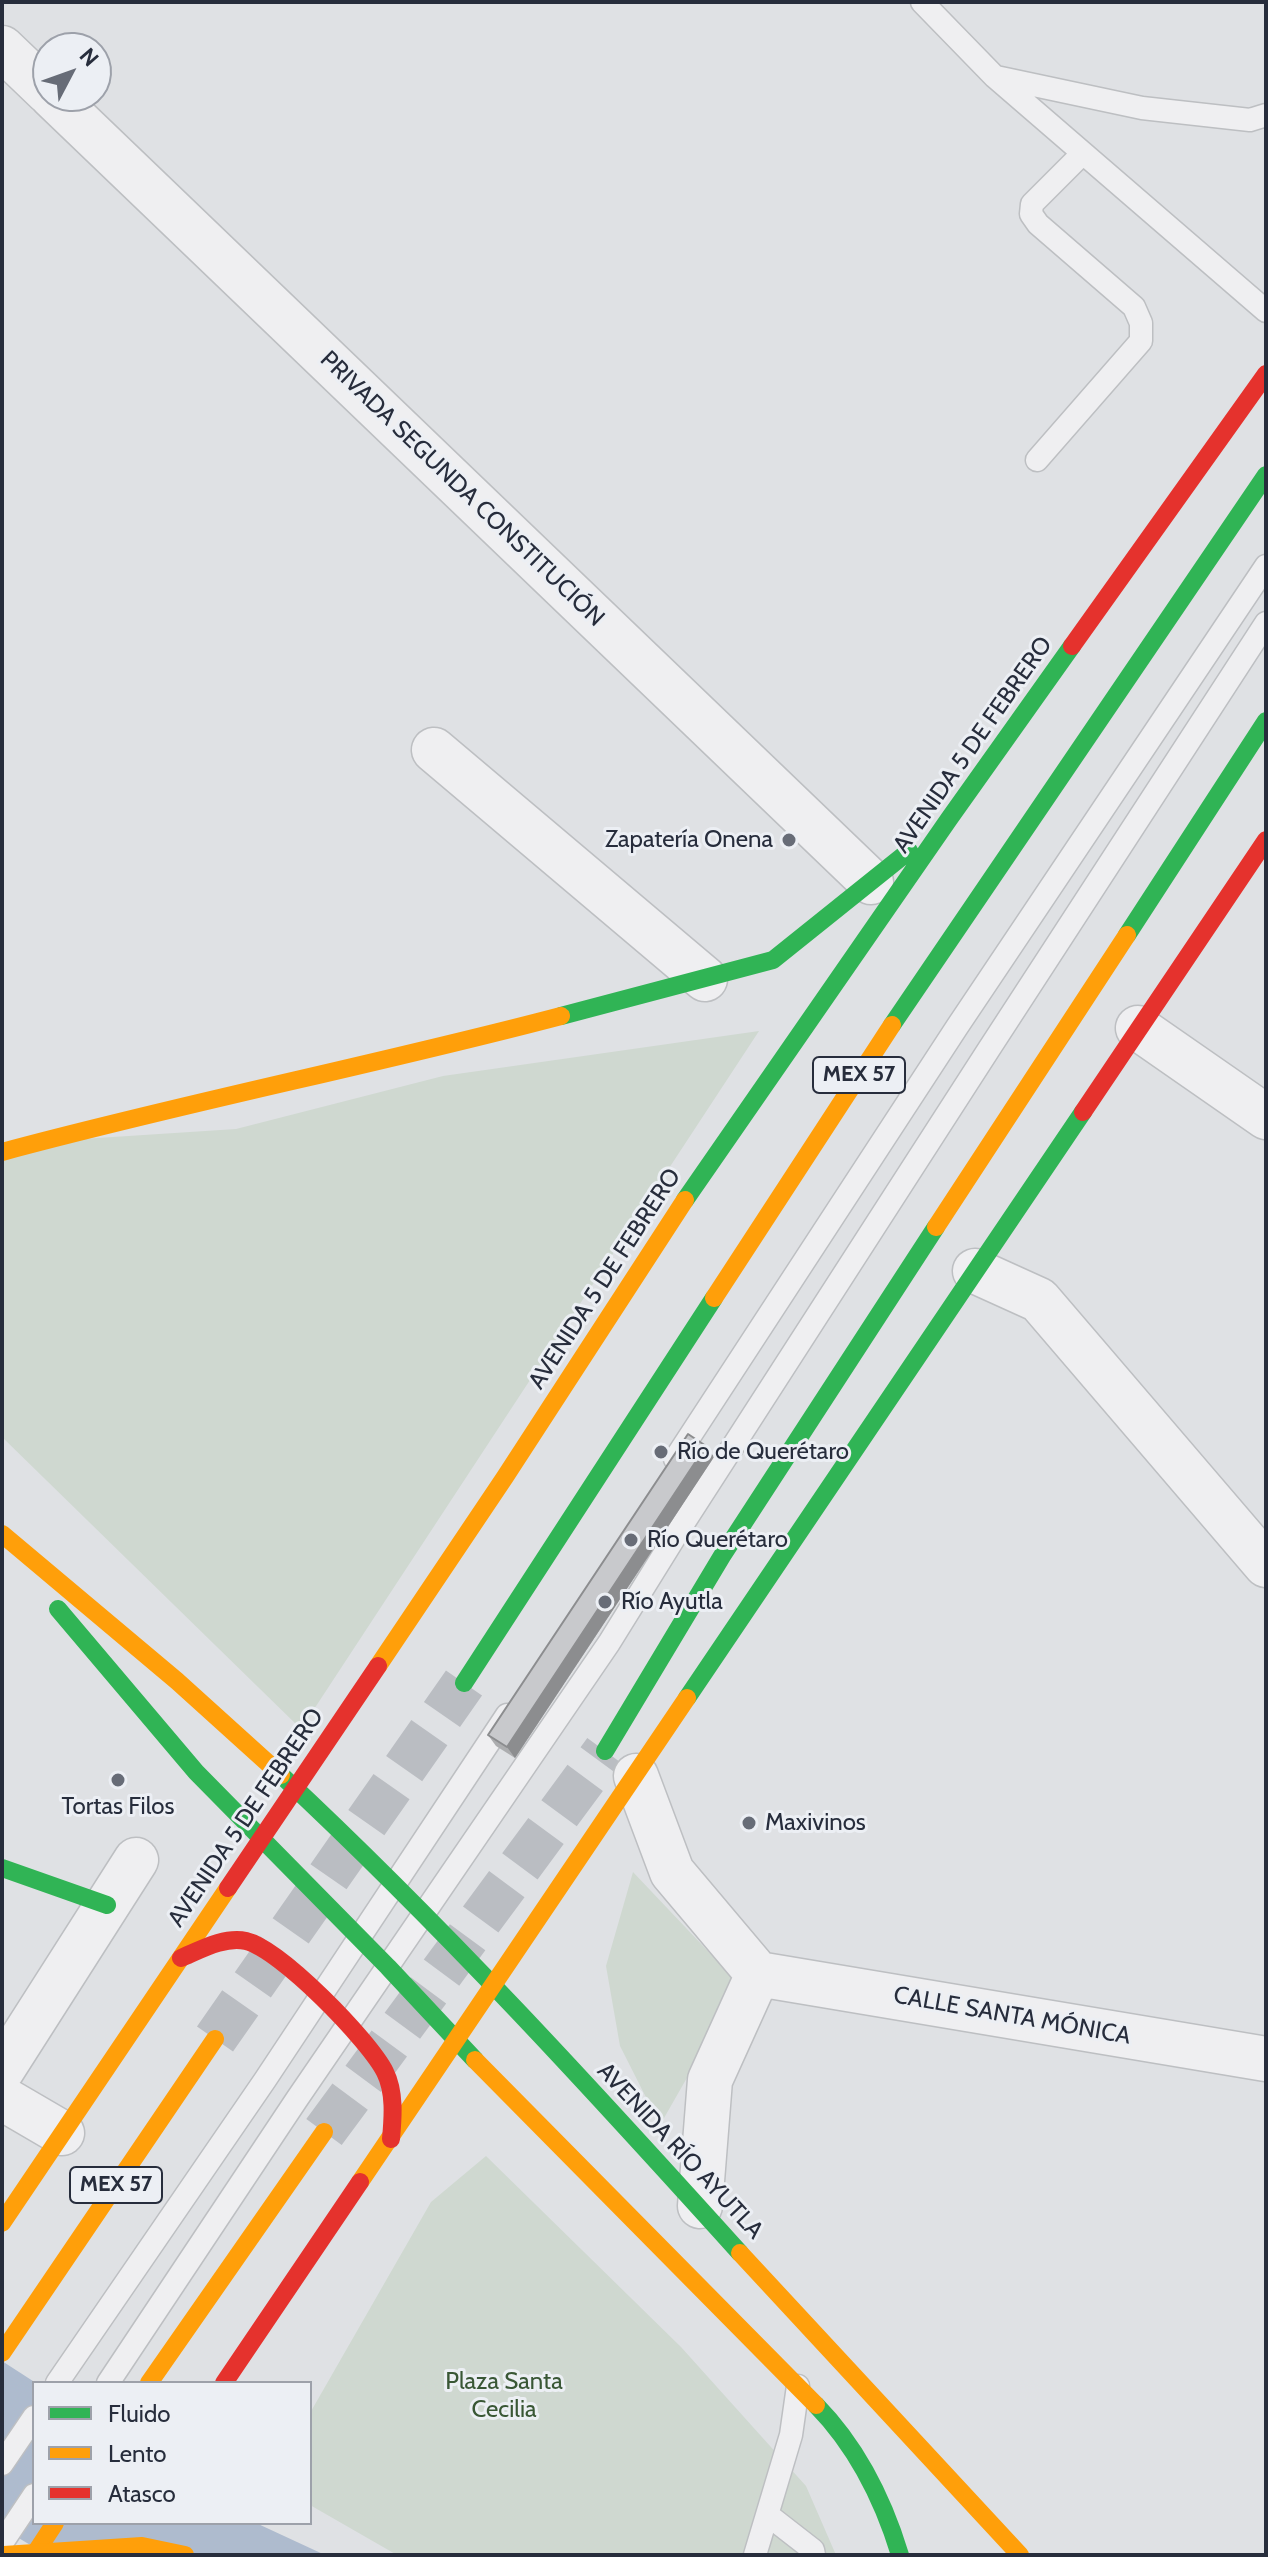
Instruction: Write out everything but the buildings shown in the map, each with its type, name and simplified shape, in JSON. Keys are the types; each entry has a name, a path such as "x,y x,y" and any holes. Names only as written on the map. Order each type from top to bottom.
{"main road":[{"name":"AVENIDA 5 DE FEBRERO","path":"2,2223 505,1477 697,1182 949,819 1266,374"},
{"name":"MEX 57","path":"464,1683 930,966 1266,475"},
{"path":"225,2381 493,1984 620,1763 722,1556 1266,721"},
{"path":"1215,796 1266,751"},
{"path":"2,1152 124,1119 465,1041 773,960 949,819"},
{"path":"620,1763 975,1271 1266,840"},
{"name":"AVENIDA RÍO AYUTLA","path":"2,1534 233,1730 424,1914 700,2206 917,2449 1020,2555"},
{"path":"2,1544 196,1772 843,2435 872,2484 900,2555"},
{"path":"2,1868 107,1905"},
{"path":"181,1958 226,1942 247,1941 282,1962 373,2053 385,2074 394,2101 391,2139"},
{"name":"MEX 57","path":"2,2353 215,2039"},
{"path":"150,2381 324,2132"},
{"path":"34,2555 54,2525"},
{"path":"111,2555 125,2534"},
{"path":"4,2555 142,2546 185,2555"}],"street":[{"name":"PRIVADA SEGUNDA CONSTITUCIÓN","path":"2,48 32,77"},
{"name":"PRIVADA SEGUNDA CONSTITUCIÓN","path":"69,112 871,882"},
{"path":"434,750 705,979"},
{"path":"1138,1028 1266,1117"},
{"path":"975,1271 1039,1300 1266,1565"},
{"path":"620,1763 672,1872 758,1974 710,2080 700,2206"},
{"path":"2,2070 136,1860"},
{"name":"CALLE SANTA MÓNICA","path":"758,1974 1266,2059"},
{"path":"2,2098 62,2133"}],"lane":[{"path":"922,2 995,77 1266,311"},
{"path":"995,77 1142,108 1250,120 1266,115"},
{"path":"1037,460 1141,341 1141,323 1134,307 1038,224 1031,214 1032,204 1082,154"},
{"path":"666,1473 957,1027 1266,566"},
{"path":"109,2381 609,1643 903,1182 1266,623"},
{"path":"58,2381 522,1693"},
{"path":"755,2555 791,2435 798,2386"},
{"path":"2,2464 32,2420"},
{"path":"2,2543 32,2498"},
{"path":"768,2515 813,2550 814,2555"}],"green space":[{"path":"759,1031 301,1729 2,1437 2,1150 36,1142 236,1129 443,1076"},
{"path":"633,1872 740,1985 660,2125 620,2046 606,1966"},
{"name":"Plaza Santa Cecilia","path":"486,2156 681,2347 806,2486 836,2555 397,2555 312,2506 312,2410 431,2202"}],"water":[{"path":"2,2361 33,2381 32,2525 260,2525 325,2555 47,2555 2,2528"}],"tunnel":[{"path":"215,2039 464,1683"},
{"path":"324,2132 605,1751"}],"traffic: fast":[{"path":"892,1025 1266,475"},
{"path":"685,1200 1072,646"},
{"path":"1127,935 1266,721"},
{"path":"561,1016 773,960 909,851"},
{"path":"687,1698 1083,1112"},
{"path":"605,1751 722,1556 936,1227"},
{"path":"464,1683 714,1298"},
{"path":"58,1609 196,1772 475,2060"},
{"path":"281,1775 458,1949 740,2253"},
{"path":"2,1868 107,1905"},
{"path":"816,2405 844,2438 867,2475 900,2555"}],"traffic: slow":[{"path":"936,1227 1127,935"},
{"path":"2,1152 561,1016"},
{"path":"714,1298 892,1025"},
{"path":"378,1666 685,1200"},
{"path":"2,1534 177,1681 281,1775"},
{"path":"360,2182 687,1698"},
{"path":"2,2223 228,1888"},
{"path":"2,2353 215,2039"},
{"path":"475,2060 816,2405"},
{"path":"150,2381 324,2132"},
{"path":"740,2253 1020,2555"},
{"path":"34,2555 54,2525"},
{"path":"4,2555 142,2546 185,2555"}],"traffic: jam":[{"path":"1072,646 1266,374"},
{"path":"1083,1112 1266,840"},
{"path":"228,1888 378,1666"},
{"path":"181,1958 221,1942 246,1941 280,1960 301,1978 361,2039 385,2072 392,2096 391,2139"},
{"path":"225,2381 360,2182"}],"place":[{"name":"Zapatería Onena","path":"789,840"},
{"name":"Río de Querétaro","path":"661,1452"},
{"name":"Río Querétaro","path":"631,1540"},
{"name":"Río Ayutla","path":"605,1602"},
{"name":"Tortas Filos","path":"118,1780"},
{"name":"Maxivinos","path":"749,1823"}]}
